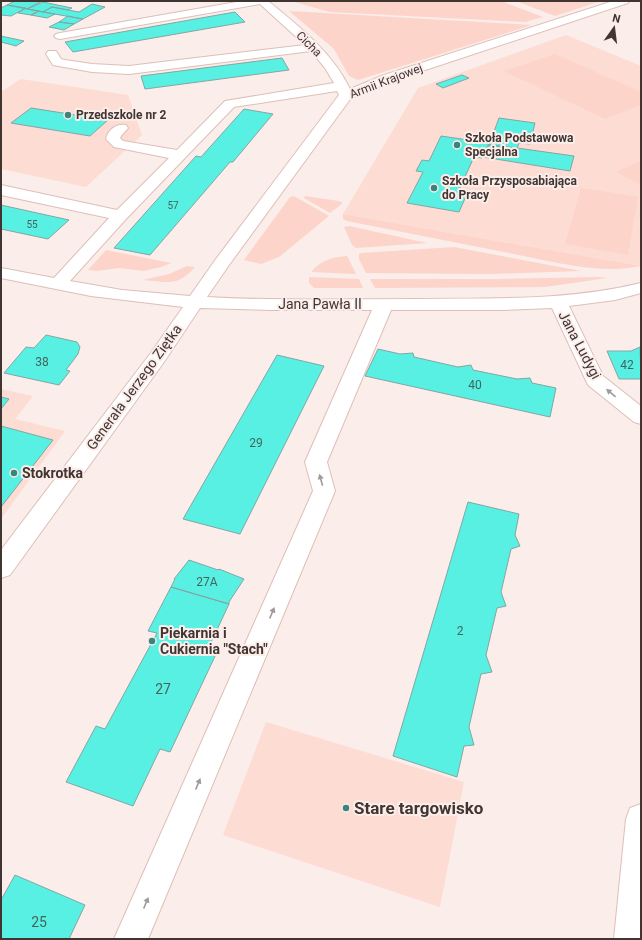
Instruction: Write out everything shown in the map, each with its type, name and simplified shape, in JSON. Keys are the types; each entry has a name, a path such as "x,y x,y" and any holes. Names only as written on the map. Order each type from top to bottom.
{"street":[{"path":"60,36 261,1"},
{"name":"Cicha","path":"261,1 315,47 332,68 344,90"},
{"name":"Armii Krajowej","path":"195,302 344,90 388,78 624,1"},
{"path":"52,54 57,62 65,64 92,68 129,70 315,47"},
{"path":"58,284 120,216 230,104 344,90"},
{"path":"121,128 114,135 113,139 118,144 179,155"},
{"path":"1,190 120,216"},
{"name":"Jana Pawła II","path":"1,273 122,295 195,302 275,304 473,304 558,302 596,298 641,288"},
{"name":"Generała Jerzego Ziętka","path":"1,568 157,358 195,302"},
{"name":"Jana Ludygi","path":"558,302 595,380 641,417"},
{"path":"131,939 324,491 316,462 384,304"},
{"path":"635,930 641,819"}],"shaded area":[{"path":"291,1 501,1 543,17 525,22 330,12"},
{"path":"516,1 601,1 555,16"},
{"path":"289,11 532,25 358,80 349,76 334,49"},
{"path":"566,35 641,66 641,266 343,214 418,88"},
{"path":"555,54 641,92 641,105 605,119 504,71"},
{"name":"Przedszkole nr 2","path":"21,79 128,95 142,135 86,187 1,169 1,92"},
{"path":"641,161 641,185 616,172"},
{"path":"581,188 638,197 628,255 565,244"},
{"path":"294,196 329,216 279,257 261,264 244,260 290,197"},
{"path":"305,196 339,201 343,203 330,213 304,198"},
{"path":"343,214 641,266 608,269 575,266 347,221 343,219"},
{"path":"349,226 427,243 356,248 352,245 344,227"},
{"path":"454,247 581,271 491,274 366,273 359,259 359,254 362,253"},
{"path":"106,250 171,263 144,271 119,268 97,271 88,270"},
{"path":"347,256 356,274 311,272 323,262 337,257"},
{"path":"187,266 195,267 183,278 172,282 143,280 169,274"},
{"path":"309,277 359,279 363,288 314,288 309,283"},
{"path":"607,278 545,287 375,288 370,279 496,279"},
{"path":"1,389 33,396 15,419 65,431 1,519"},
{"name":"Stare targowisko","path":"266,722 464,782 440,907 223,835"}],"building":[{"path":"15,1 42,1 27,9 7,5"},
{"path":"43,2 72,8 68,10 52,7 43,12 27,9"},
{"path":"92,4 105,7 83,19 43,12 52,7 79,12"},
{"path":"7,5 26,8 11,16 1,15 1,8"},
{"path":"26,8 39,11 31,15 18,13"},
{"path":"39,11 55,14 47,18 31,15"},
{"path":"235,12 245,22 73,52 65,42"},
{"path":"68,16 83,19 74,24 59,22"},
{"path":"59,22 74,24 64,30 49,27"},
{"path":"1,36 24,41 16,46 1,42"},
{"path":"282,58 289,70 145,89 141,76"},
{"path":"462,75 469,78 443,88 436,84"},
{"path":"31,108 108,120 90,136 11,123"},
{"path":"244,109 273,114 233,162 230,162 150,255 114,248 196,156 201,157"},
{"path":"499,118 535,123 530,144 519,143 517,149 489,145"},
{"path":"441,136 489,143 482,158 474,157 458,192 467,194 459,212 407,203 423,172 416,171 422,160 429,161"},
{"path":"489,145 574,156 570,171 483,157"},
{"path":"1,205 69,220 48,239 1,229"},
{"path":"46,335 77,342 80,347 78,354 66,370 70,371 59,385 4,373 26,347 34,348"},
{"path":"640,347 641,379 619,379 607,351 631,351"},
{"path":"378,349 400,354 413,353 414,357 458,367 471,365 473,370 517,379 530,378 532,383 556,388 550,417 365,376"},
{"path":"277,355 324,366 240,534 183,519"},
{"path":"1,397 9,399 1,409"},
{"name":"Stokrotka","path":"1,426 53,440 1,507"},
{"path":"468,502 519,514 515,535 520,546 511,549 501,592 506,606 497,608 486,655 492,672 481,674 469,727 474,745 464,746 457,777 393,756"},
{"path":"189,560 218,570 219,569 244,579 229,604 171,587 174,579"},
{"path":"171,587 229,604 208,649 217,652 170,752 160,749 133,806 66,782 96,726 105,729 157,633 148,631"},
{"path":"15,875 85,905 69,939 1,939 1,900"}],"place":[{"name":"Przedszkole nr 2","path":"68,115"},
{"name":"Szkoła Podstawowa Specjalna","path":"457,145"},
{"name":"Szkoła Przysposabiająca do Pracy","path":"434,188"},
{"name":"Stokrotka","path":"14,473"},
{"name":"Piekarnia i Cukiernia \"Stach\"","path":"152,641"},
{"name":"Stare targowisko","path":"346,808"}]}
